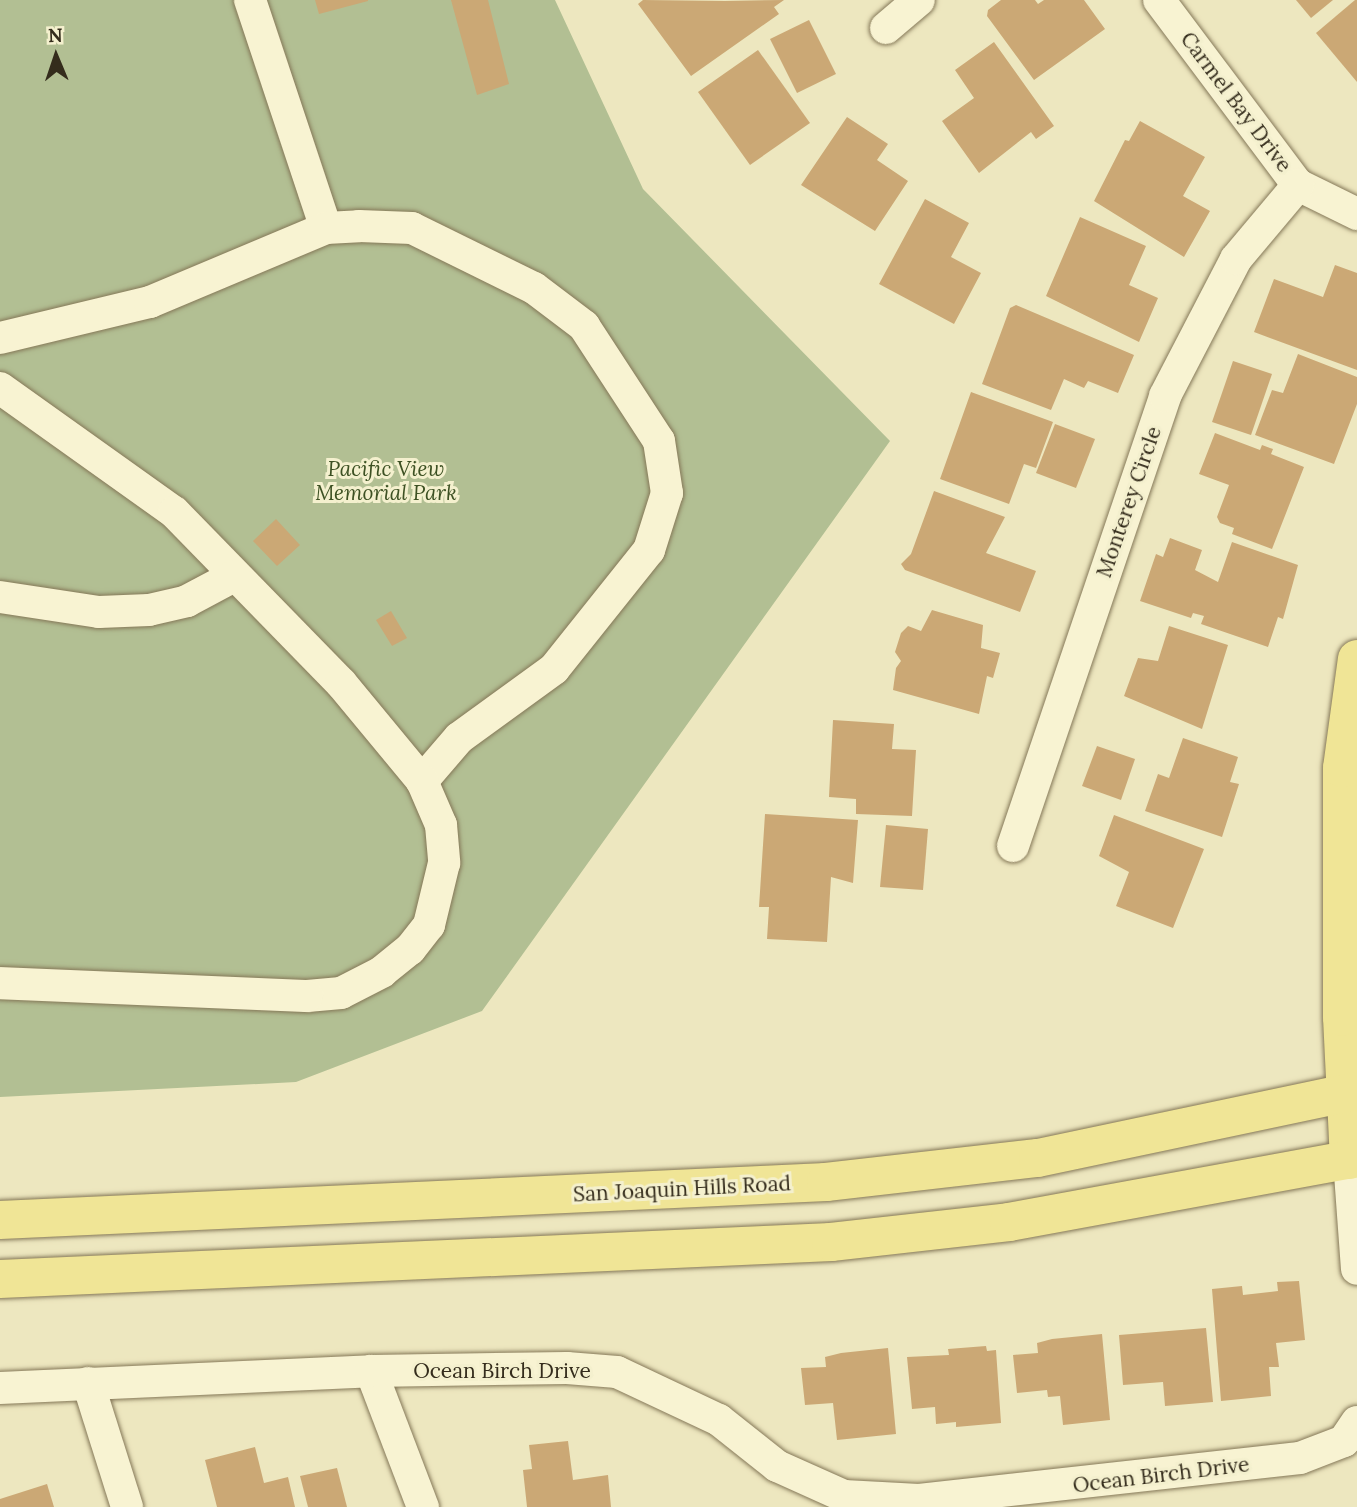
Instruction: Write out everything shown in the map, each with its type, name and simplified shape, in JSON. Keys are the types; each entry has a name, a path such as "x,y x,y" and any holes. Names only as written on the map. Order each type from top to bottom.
{"main road":[{"path":"0,1279 831,1242 1009,1222 1353,1159 1352,1091 1342,1017 1342,768 1357,659"},
{"name":"San Joaquin Hills Road","path":"0,1220 826,1182 1038,1158 1352,1091"}],"street":[{"path":"250,0 326,228"},
{"path":"886,28 919,0"},
{"name":"Carmel Bay Drive","path":"1159,0 1298,185 1357,214"},
{"name":"Monterey Circle","path":"1013,846 1165,396 1236,259 1298,185"},
{"path":"0,338 150,302 326,228 412,228 534,288 584,326 659,441 667,492 649,550 554,669 459,738 422,781"},
{"path":"0,388 174,512 341,683 422,781 441,825 444,863 429,925 382,972 341,993 307,996 0,983"},
{"path":"0,597 99,612 149,610 187,601 234,576"},
{"path":"1353,1159 1357,1269"},
{"name":"Ocean Birch Drive","path":"0,1388 371,1371 567,1368 617,1372 719,1420 777,1466 843,1501 997,1495 1300,1458 1350,1431"},
{"path":"371,1371 423,1507"},
{"path":"88,1383 127,1507"}],"green space":[{"name":"Pacific View Memorial Park","path":"0,0 555,0 643,189 890,441 482,1011 296,1082 0,1097"}],"building":[{"path":"315,0 368,0 368,1 319,14"},
{"path":"451,0 488,0 509,84 477,95"},
{"path":"643,0 784,0 774,7 779,14 691,76 638,4"},
{"path":"1001,0 1035,0 1038,4 1044,0 1084,0 1105,29 1034,80 987,16 988,10"},
{"path":"1296,0 1333,0 1311,18"},
{"path":"1357,0 1357,82 1316,33"},
{"path":"809,20 836,74 797,93 770,39"},
{"path":"994,42 1054,126 1036,139 1031,132 979,173 942,121 974,98 955,70"},
{"path":"758,50 810,123 750,165 698,92"},
{"path":"847,117 888,144 877,160 908,181 875,231 801,185"},
{"path":"1140,121 1205,157 1183,196 1210,211 1184,257 1094,201 1125,140 1129,141"},
{"path":"925,199 969,223 951,257 981,273 954,324 879,284"},
{"path":"1080,217 1146,246 1129,285 1158,298 1139,342 1046,296"},
{"path":"1335,265 1357,273 1357,370 1254,332 1274,279 1323,297"},
{"path":"1016,305 1134,355 1118,393 1088,381 1084,388 1064,379 1051,410 982,384 1010,308"},
{"path":"1298,354 1357,377 1357,404 1334,464 1255,435 1272,390 1283,393"},
{"path":"1233,361 1272,374 1251,435 1212,422"},
{"path":"971,392 1053,422 1036,468 1024,464 1009,504 940,479"},
{"path":"1055,424 1095,439 1076,488 1036,473"},
{"path":"1215,433 1260,450 1262,445 1273,449 1271,454 1304,467 1272,549 1232,534 1234,528 1220,523 1217,517 1229,485 1199,474"},
{"path":"934,491 1005,517 986,553 1036,571 1020,612 905,570 901,564 911,554"},
{"path":"276,519 300,545 277,566 253,541"},
{"path":"1170,538 1202,550 1195,570 1218,582 1232,542 1298,565 1283,619 1278,617 1268,647 1201,624 1204,616 1193,613 1191,618 1140,601 1156,554 1163,557"},
{"path":"932,610 983,625 981,648 1000,653 993,678 987,676 979,714 893,690 896,668 901,661 895,652 901,633 908,626 921,631"},
{"path":"391,611 407,638 392,646 376,620"},
{"path":"1169,626 1228,645 1202,729 1124,696 1138,658 1158,661"},
{"path":"833,720 894,724 892,749 916,750 912,816 856,814 856,799 829,797"},
{"path":"1183,738 1238,757 1230,782 1239,784 1222,837 1145,811 1158,774 1169,778"},
{"path":"1097,746 1135,759 1121,800 1082,786"},
{"path":"765,814 858,820 853,883 831,877 827,942 767,939 769,907 759,907"},
{"path":"1114,815 1204,849 1173,928 1116,906 1129,872 1099,856"},
{"path":"886,825 928,829 923,890 880,887"},
{"path":"1299,1281 1305,1340 1276,1343 1279,1367 1269,1367 1271,1396 1221,1401 1212,1289 1242,1286 1243,1295 1278,1291 1277,1282"},
{"path":"1206,1328 1213,1402 1165,1406 1163,1382 1123,1385 1119,1335"},
{"path":"1102,1334 1110,1420 1063,1425 1060,1396 1048,1397 1047,1390 1017,1393 1013,1355 1038,1353 1037,1343 1052,1339"},
{"path":"986,1346 987,1351 996,1350 1001,1423 956,1427 956,1422 936,1424 935,1407 912,1409 907,1357 949,1355 948,1349"},
{"path":"888,1348 896,1434 837,1440 833,1403 805,1405 801,1368 826,1367 825,1357 841,1353"},
{"path":"568,1441 573,1480 608,1475 611,1507 527,1507 523,1470 532,1469 529,1445"},
{"path":"255,1447 264,1483 288,1477 295,1507 217,1507 205,1460"},
{"path":"337,1468 347,1507 308,1507 300,1476"},
{"path":"47,1484 54,1507 0,1507 0,1499"}]}
